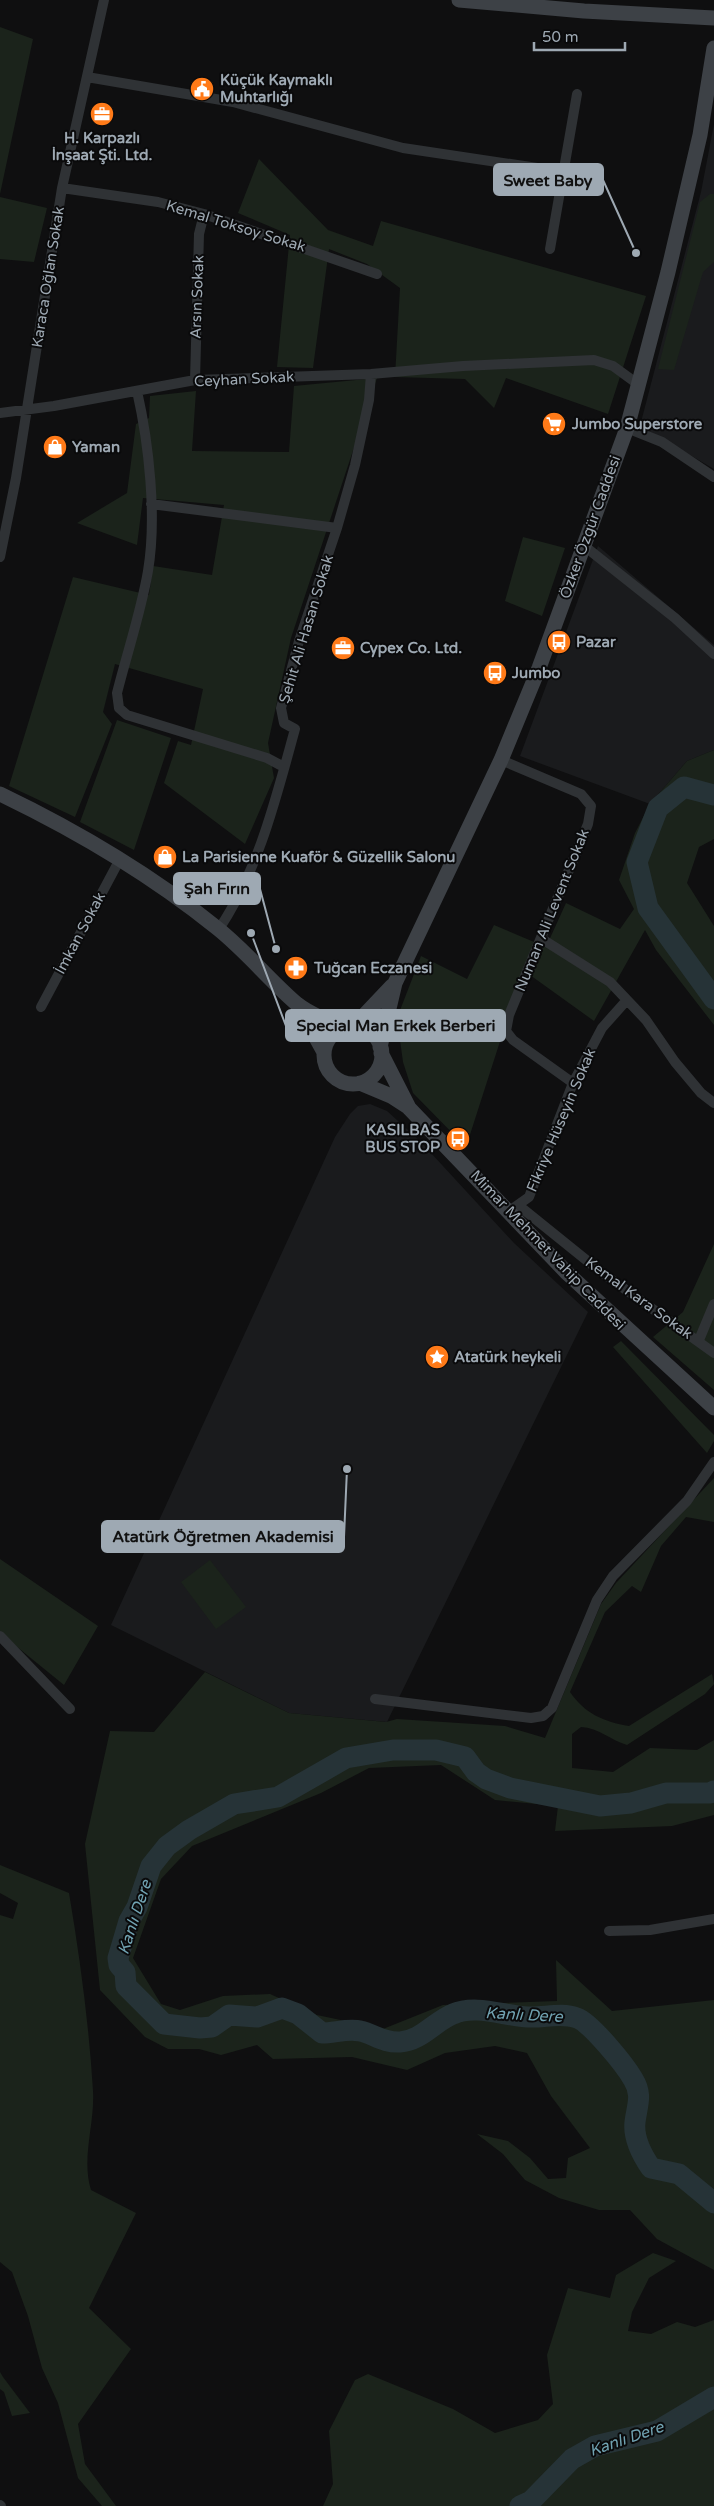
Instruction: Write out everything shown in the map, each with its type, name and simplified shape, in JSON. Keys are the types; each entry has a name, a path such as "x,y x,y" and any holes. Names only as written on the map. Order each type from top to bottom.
{"main road":[{"path":"459,0 585,5 714,18"},
{"name":"Özker Özgür Caddesi","path":"381,1050 395,983 501,760 539,668 627,428 698,143 714,48"},
{"path":"0,794 120,858 158,882 219,929 298,1004 315,1015 370,1032 381,1050 376,1072 360,1083 342,1082 333,1076 327,1068 324,1052 298,1004"},
{"name":"Özker Özgür Caddesi","path":"349,1027 395,983"},
{"path":"324,1052 331,1037 349,1027"},
{"name":"Mimar Mehmet Vahip Caddesi","path":"381,1050 408,1107"},
{"name":"Mimar Mehmet Vahip Caddesi","path":"360,1083 391,1096 408,1107 513,1208 598,1304 714,1408"}],"street":[{"name":"Karaca Oğlan Sokak","path":"0,556 16,478 62,188 104,0"},
{"path":"87,77 233,102 403,148 564,172"},
{"path":"550,249 577,94"},
{"name":"Kemal Toksoy Sokak","path":"62,188 158,202 204,214 378,274"},
{"name":"Arsın Sokak","path":"195,380 199,234 204,214"},
{"name":"Ceyhan Sokak","path":"0,413 195,380 371,374 463,366 594,360 612,366 639,385"},
{"name":"Şehit Ali Hasan Sokak","path":"219,929 235,905 250,874 280,785 295,729 284,723 280,708 299,642 337,528 361,437 369,400 371,374"},
{"path":"137,391 142,412 151,504 148,570 117,693 119,708 127,715 267,758 284,767"},
{"path":"627,428 662,442 714,477"},
{"path":"151,504 337,528"},
{"path":"583,545 675,618 714,654"},
{"name":"Numan Ali Levent Sokak","path":"501,760 582,794 591,806 588,824 509,1015 506,1031 513,1040 573,1083"},
{"name":"İmkan Sokak","path":"41,1007 120,858"},
{"path":"542,939 610,982 646,1020 675,1062 702,1093 714,1102"},
{"name":"Fikriye Hüseyin Sokak","path":"513,1208 529,1197 573,1083 602,1028 626,1001"},
{"name":"Kemal Kara Sokak","path":"513,1208 699,1340 714,1353"},
{"path":"699,1340 714,1304"},
{"path":"375,1699 531,1718 543,1716 552,1708 597,1600 613,1576 687,1501 714,1462"},
{"path":"0,1636 70,1709"},
{"path":"609,1931 650,1930 714,1919"}],"shaded area":[{"path":"0,27 33,39 0,194"},
{"path":"714,124 714,469 640,426 701,192"},
{"path":"259,159 328,230 373,246 381,221 646,296 608,414 506,378 494,408 465,379 395,377 400,288 367,264 329,249 313,368 277,367 290,235 238,213"},
{"path":"710,194 714,194 714,262 703,272 674,370 658,369 700,202"},
{"path":"0,197 47,208 34,262 0,259"},
{"path":"377,378 291,638 268,743 274,778 245,844 164,783 178,741 191,745 203,689 115,664 103,712 112,724 75,817 9,786 73,577 149,595 153,566 212,575 224,505 143,498 137,545 77,523 127,493 136,424 149,418 150,396 196,391 192,451 289,452 294,386"},
{"path":"523,537 565,548 542,616 505,601"},
{"path":"598,546 714,645 714,750 687,761 650,804 520,756"},
{"path":"117,720 171,738 134,850 80,822"},
{"path":"714,750 714,839 699,847 687,883 714,926 714,1025 656,950 645,930 594,1021 523,970 466,1147 413,1093 403,1062 397,1018 421,956 467,979 494,925 546,947 566,903 620,929 634,909 619,880 635,833 650,804 687,761"},
{"path":"370,1104 387,1111 419,1140 514,1243 588,1312 387,1722 289,1713 111,1625 335,1137 350,1114 358,1106"},
{"path":"714,1244 714,1390 653,1337 683,1312"},
{"path":"621,1341 714,1435 714,1441 707,1453 613,1347"},
{"path":"714,1478 714,1522 686,1517 661,1546 641,1592 632,1586 605,1612 570,1692 588,1711 611,1722 629,1726 712,1674 714,1684 705,1694 627,1745 599,1732 581,1727 572,1734 572,1768 613,1772 650,1748 697,1750 714,1740 714,1815 672,1826 555,1831 558,1806 495,1800 441,1765 369,1768 321,1793 192,1846 161,1879 133,1958 161,2004 180,2010 223,1996 270,1994 317,2015 383,2029 443,2005 557,2001 556,1960 612,2011 714,2000 714,2270 657,2239 630,2210 599,2210 559,2198 525,2180 503,2154 477,2134 508,2141 530,2158 548,2179 566,2178 568,2158 590,2148 551,2096 527,2053 495,2046 445,2053 407,2070 352,2057 273,2059 257,2045 221,2055 199,2049 168,2049 145,2037 100,1990 85,1844 110,1731 154,1732 205,1672 289,1713 386,1722 397,1719 505,1726 545,1738 601,1604 616,1583"},
{"path":"0,1559 98,1626 64,1685 0,1633"},
{"path":"210,1560 246,1607 216,1629 181,1582"},
{"path":"0,1865 69,1893 84,1992 93,2091 87,2166 88,2178 91,2190 136,2213 89,2308 131,2349 78,2424 85,2464 116,2506 102,2506 78,2478 58,2403 42,2368 28,2316 12,2272 0,2262 0,1915 13,1919 18,1903 0,1893"},
{"path":"653,2253 676,2261 649,2278 632,2312 628,2331 651,2334 677,2322 695,2327 714,2320 714,2506 323,2506 333,2484 329,2431 355,2380 368,2374 453,2409 495,2433 538,2420 553,2404 547,2355 568,2288 610,2298 616,2275"},
{"path":"0,2372 30,2413 12,2416 4,2392 0,2389"}],"waterway":[{"name":"Kanlı Dere","path":"714,795 684,787 658,808 637,862 648,908 714,999"},
{"name":"Kanlı Dere","path":"714,1791 710,1793 666,1793 631,1803 600,1806 510,1788 486,1779 476,1772 465,1757 436,1750 393,1750 346,1758 278,1797 234,1804 189,1830 167,1846 151,1866 137,1907 129,1921 118,1958 119,1965 125,1972 126,1986 164,2024 200,2028 212,2027 229,2015 257,2017 282,2008 298,2014 322,2033 356,2030 384,2040 400,2042 415,2038 446,2017 462,2011 481,2010 528,2017 559,2015 577,2018 591,2028 607,2045 623,2064 636,2085 639,2095 635,2135 641,2152 651,2168 679,2174 714,2203"},
{"name":"Kanlı Dere","path":"520,2506 531,2501 572,2459 595,2446 657,2431 714,2397"}],"place":[{"name":"Küçük Kaymaklı Muhtarlığı","path":"202,89"},
{"name":"H. Karpazlı İnşaat Şti. Ltd.","path":"102,114"},
{"name":"Sweet Baby","path":"636,253"},
{"name":"Jumbo Superstore","path":"554,424"},
{"name":"Yaman","path":"55,447"},
{"name":"Pazar","path":"559,642"},
{"name":"Cypex Co. Ltd.","path":"343,648"},
{"name":"Jumbo","path":"495,673"},
{"name":"La Parisienne Kuaför & Güzellik Salonu","path":"165,857"},
{"name":"Special Man Erkek Berberi","path":"251,933"},
{"name":"Şah Fırın","path":"276,949"},
{"name":"Tuğcan Eczanesi","path":"296,968"},
{"name":"KASILBAS BUS STOP","path":"458,1139"},
{"name":"Atatürk heykeli","path":"437,1357"},
{"name":"Atatürk Öğretmen Akademisi","path":"347,1469"}]}
